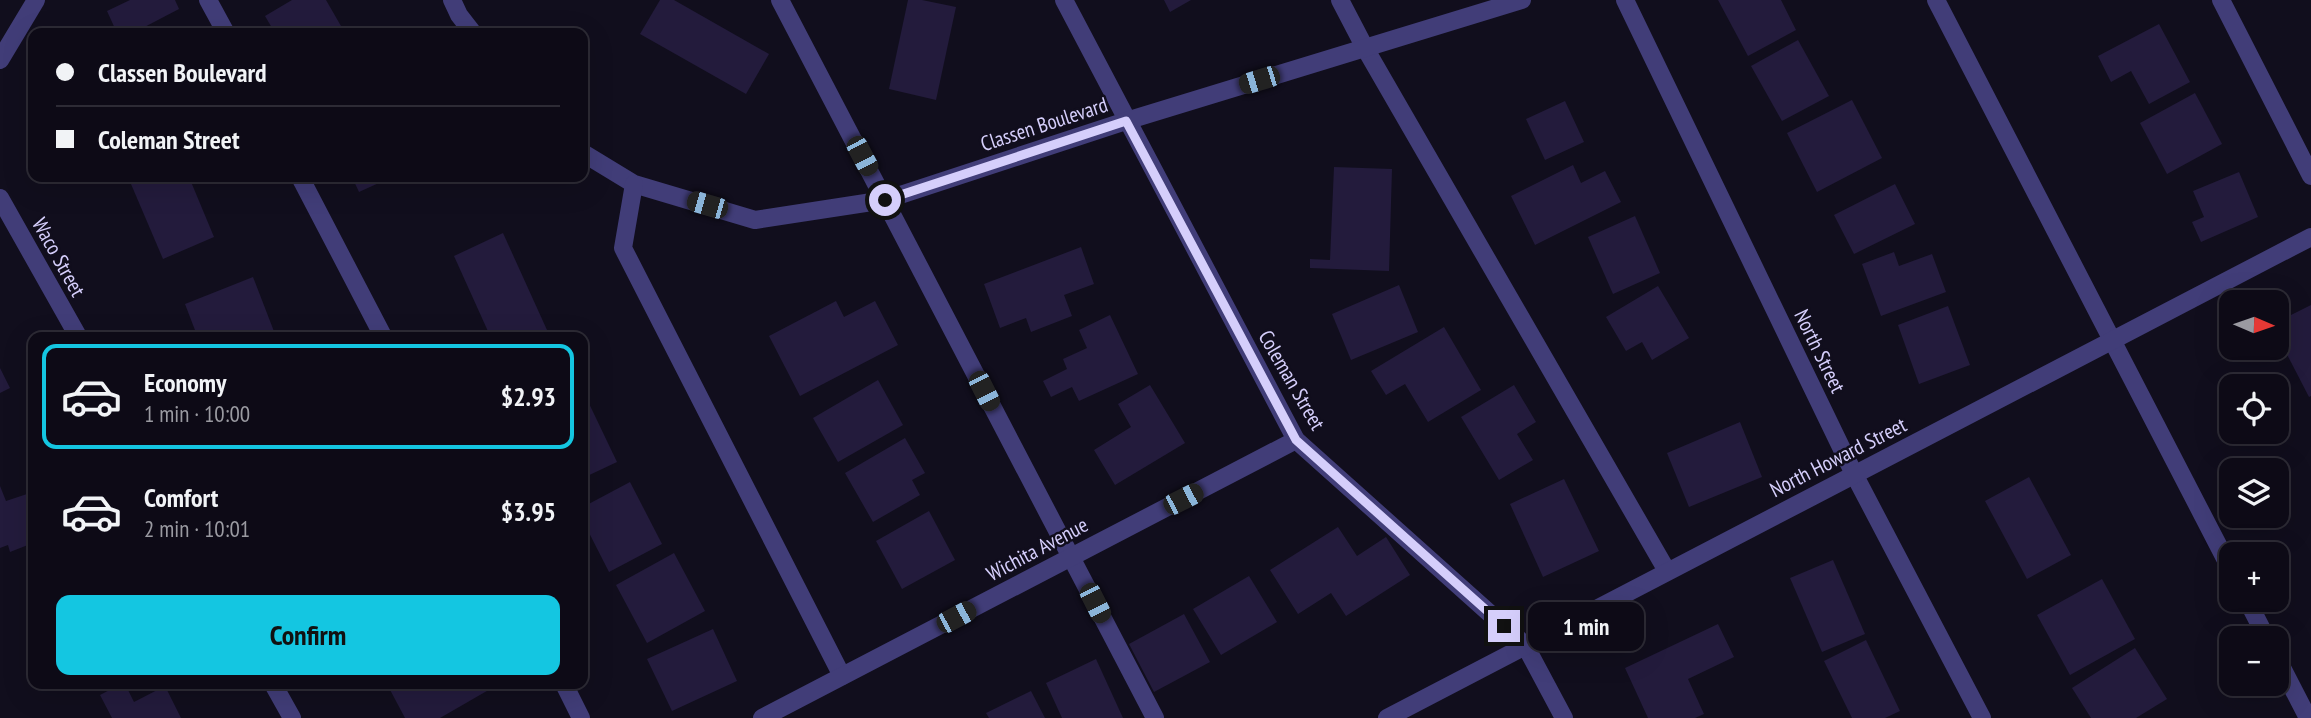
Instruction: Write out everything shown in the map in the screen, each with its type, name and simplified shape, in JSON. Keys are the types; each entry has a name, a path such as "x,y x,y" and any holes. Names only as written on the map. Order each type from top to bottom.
{"street":[{"path":"0,60 36,0"},
{"path":"208,0 223,28"},
{"path":"452,0 469,28"},
{"path":"780,0 1155,718"},
{"name":"Coleman Street","path":"1063,0 1296,440 1525,645 1564,718"},
{"path":"1340,0 1365,48 1667,571"},
{"name":"Classen Boulevard","path":"588,156 634,184 755,220 885,200 1126,121 1522,0"},
{"name":"North Street","path":"1625,0 1854,474 1982,718"},
{"path":"1936,0 2219,547"},
{"path":"2221,0 2311,176"},
{"path":"303,182 381,332"},
{"path":"634,184 624,248 842,677"},
{"name":"Waco Street","path":"0,198 76,332"},
{"name":"North Howard Street","path":"1387,718 2311,237"},
{"name":"Wichita Avenue","path":"762,718 1296,440"},
{"path":"2289,681 2308,718"},
{"path":"276,689 292,718"},
{"path":"567,689 582,718"}],"building":[{"path":"130,0 175,0 179,9 143,28 115,28 107,11"},
{"path":"292,0 326,0 342,28 272,28 265,16"},
{"path":"660,0 674,0 769,54 746,94 640,34"},
{"path":"908,0 956,7 936,100 889,89"},
{"path":"1164,0 1191,0 1170,12"},
{"path":"1718,0 1781,0 1796,30 1748,56"},
{"path":"2159,24 2190,82 2149,104 2131,71 2111,82 2098,56"},
{"path":"1798,40 1829,96 1782,121 1751,66"},
{"path":"2195,93 2222,144 2167,174 2140,123"},
{"path":"1852,100 1882,158 1817,192 1787,133"},
{"path":"1565,101 1584,142 1545,160 1526,119"},
{"path":"1573,165 1581,183 1605,171 1621,202 1535,245 1511,196"},
{"path":"1334,167 1392,169 1389,271 1310,268 1310,259 1330,260"},
{"path":"2239,172 2258,217 2201,242 2192,222 2204,217 2193,191"},
{"path":"130,182 191,182 214,237 163,259"},
{"path":"354,182 381,182 359,192"},
{"path":"1895,184 1915,224 1854,254 1834,215"},
{"path":"1635,216 1660,273 1613,294 1588,237"},
{"path":"503,233 547,330 488,332 454,256"},
{"path":"1081,247 1094,284 1064,295 1072,316 1031,332 1026,318 1000,328 984,284"},
{"path":"1894,252 1899,266 1932,254 1946,292 1881,316 1862,264"},
{"path":"253,277 274,332 196,332 185,304"},
{"path":"1399,285 1418,332 1351,360 1332,314"},
{"path":"1658,286 1689,338 1652,360 1642,342 1626,351 1606,317"},
{"path":"836,301 844,317 875,301 898,345 800,396 769,336"},
{"path":"2311,305 2309,397 2289,358 2289,316"},
{"path":"1948,306 1970,365 1919,384 1898,325"},
{"path":"1110,315 1138,374 1079,401 1072,387 1051,397 1043,381 1067,369 1063,359 1087,348 1079,330"},
{"path":"1444,327 1481,390 1428,422 1405,384 1386,395 1371,371"},
{"path":"0,368 10,388 0,393"},
{"path":"878,380 903,425 838,462 813,418"},
{"path":"1150,385 1185,443 1115,485 1094,450 1131,427 1118,404"},
{"path":"1514,385 1536,422 1517,434 1533,460 1499,480 1461,417"},
{"path":"588,401 617,462 588,476"},
{"path":"1740,422 1762,477 1689,507 1667,453"},
{"path":"905,438 925,473 912,480 920,495 873,522 845,473"},
{"path":"2029,477 2071,555 2027,579 1985,501"},
{"path":"1564,479 1599,551 1543,577 1510,504"},
{"path":"630,482 662,544 609,572 588,531 588,504"},
{"path":"0,486 6,501 28,494 28,545 10,552 8,545 0,548"},
{"path":"929,511 955,560 902,589 876,541"},
{"path":"1338,527 1357,556 1386,537 1410,575 1346,616 1331,593 1298,614 1270,570"},
{"path":"674,553 705,611 647,643 616,585"},
{"path":"1833,560 1865,634 1822,652 1790,578"},
{"path":"1249,576 1277,622 1221,655 1193,609"},
{"path":"2102,579 2135,639 2070,675 2037,615"},
{"path":"1184,614 1210,662 1154,692 1129,644"},
{"path":"1718,624 1734,657 1688,679 1704,714 1695,718 1648,718 1625,668"},
{"path":"713,629 737,681 672,711 647,659"},
{"path":"1866,640 1900,711 1885,718 1852,718 1824,661"},
{"path":"2135,648 2167,699 2136,718 2091,718 2072,688"},
{"path":"1096,659 1123,718 1062,718 1046,683"},
{"path":"111,689 128,689 134,702 159,689 166,689 181,718 112,718 100,695"},
{"path":"390,689 490,689 440,718 405,718"},
{"path":"1031,691 1045,718 989,718 986,713"}],"route":[{"path":"885,200 1126,121 1296,440 1504,626"}]}
